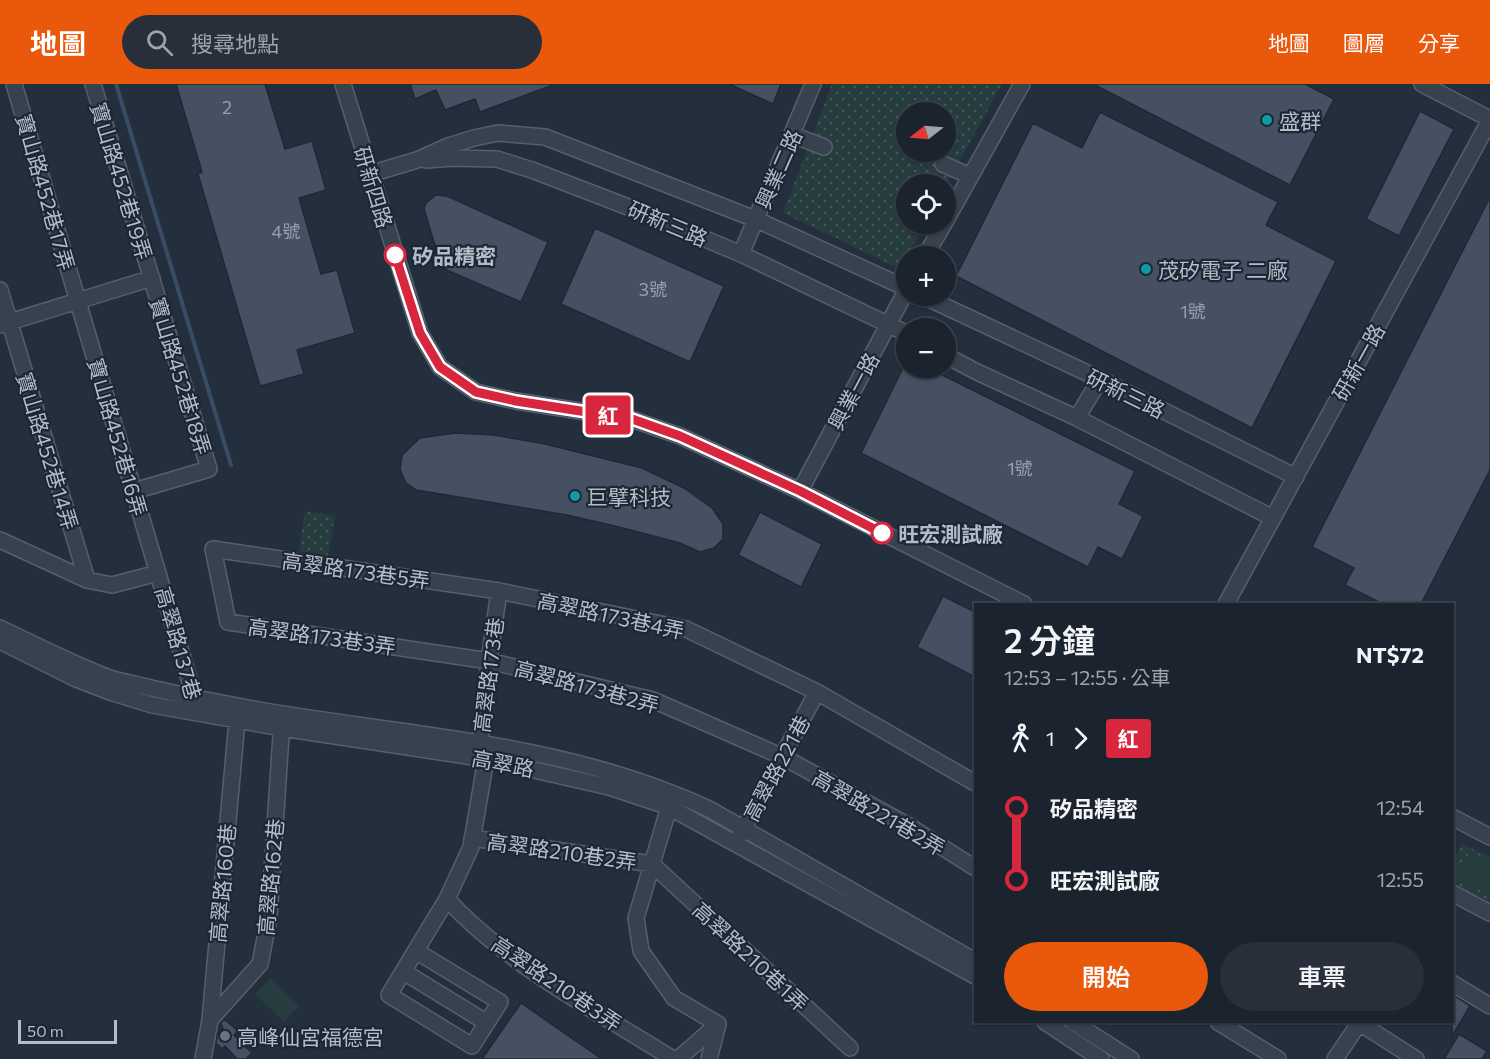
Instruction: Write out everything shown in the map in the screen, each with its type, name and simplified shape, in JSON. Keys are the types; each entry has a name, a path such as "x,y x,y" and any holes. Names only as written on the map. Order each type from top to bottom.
{"street":[{"name":"寶山路452巷17弄","path":"14,84 78,300"},
{"name":"寶山路452巷19弄","path":"93,84 152,278"},
{"name":"研新四路","path":"343,84 420,333 440,367 476,392 516,401 632,419 680,436 800,491 1022,603"},
{"name":"興業二路","path":"741,254 813,84"},
{"path":"956,201 1022,84"},
{"path":"1422,84 1490,120"},
{"name":"研新一路","path":"1227,603 1490,120"},
{"name":"研新三路","path":"369,174 417,160 448,146 482,136 498,133 545,137 755,219 896,284"},
{"path":"791,139 822,152"},
{"name":"研新三路","path":"417,160 497,159 532,170 741,254 896,327"},
{"path":"943,164 970,176"},
{"path":"5,323 152,278"},
{"name":"寶山路452巷18弄","path":"134,491 209,469 152,278"},
{"name":"寶山路452巷14弄","path":"0,290 5,323 87,580"},
{"name":"寶山路452巷16弄","path":"78,300 158,573"},
{"name":"興業一路","path":"800,491 897,306"},
{"name":"研新三路","path":"943,306 1100,379 1296,477"},
{"name":"研新三路","path":"956,360 1077,418 1273,518"},
{"path":"1077,418 1100,379"},
{"path":"0,540 87,580 112,585 158,573"},
{"name":"高翠路173巷5弄","path":"213,549 499,591"},
{"name":"高翠路173巷3弄","path":"213,549 228,622 489,661"},
{"name":"高翠路137巷","path":"158,573 197,706"},
{"name":"高翠路173巷","path":"486,759 480,743 499,591"},
{"name":"高翠路173巷4弄","path":"499,591 686,629 817,692 974,782"},
{"name":"高翠路","path":"0,628 108,678 197,706 486,759 673,800 736,843 974,975"},
{"name":"高翠路","path":"0,641 74,678 110,692 152,705 197,706"},
{"name":"高翠路173巷2弄","path":"489,661 653,700 783,758"},
{"name":"高翠路221巷","path":"736,843 817,692"},
{"name":"高翠路160巷","path":"203,1059 210,1020 238,713"},
{"name":"高翠路","path":"282,721 480,743 541,754 613,771 673,800 744,828 974,960"},
{"name":"高翠路162巷","path":"210,1020 260,964 269,918 282,721"},
{"name":"高翠路221巷2弄","path":"783,758 909,826 974,867"},
{"path":"416,951 500,1002 472,1046 389,995 447,899 471,847 486,759"},
{"path":"673,800 636,918 641,951 674,998 718,1024"},
{"path":"1454,818 1488,830"},
{"name":"高翠路210巷2弄","path":"472,838 652,864"},
{"name":"高翠路210巷1弄","path":"652,864 850,1047"},
{"path":"1454,894 1490,913"},
{"name":"高翠路210巷3弄","path":"447,899 512,958 673,1059"},
{"path":"404,972 487,1023"},
{"path":"1454,984 1490,1006"},
{"path":"1046,1023 1081,1053 1101,1059"},
{"path":"1074,1023 1131,1059"},
{"path":"1220,1023 1278,1059"},
{"path":"1335,1059 1358,1023"},
{"path":"1361,1023 1416,1059"},
{"path":"678,1059 718,1024"},
{"path":"709,1059 718,1024"},
{"path":"1081,1053 1094,1035"}],"green space":[{"path":"832,84 1002,84 953,174 896,174 896,234 919,234 913,246 896,246 896,267 783,213"},
{"path":"305,511 335,516 328,556 299,551"},
{"path":"1462,844 1490,857 1490,902 1454,885 1454,860"},
{"path":"1470,851 1490,861 1490,895 1456,879"},
{"path":"271,978 299,1006 284,1022 255,994"}],"building":[{"path":"176,84 265,84 285,149 312,141 326,190 299,198 321,274 337,270 355,333 297,350 304,374 260,386 198,174 202,172"},
{"path":"410,84 553,85 480,112 475,99 445,110 436,90 415,99"},
{"path":"729,84 781,84 773,104"},
{"name":"盛群","path":"1093,84 1305,84 1334,99 1290,185"},
{"path":"1420,111 1454,129 1399,236 1366,219"},
{"name":"茂矽電子 二廠","path":"1100,112 1278,202 1266,225 1336,261 1252,428 956,276 1033,123 1082,148"},
{"path":"436,195 447,196 548,242 521,302 442,268 424,209 426,203"},
{"path":"1490,197 1490,470 1422,603 1381,603 1345,585 1354,568 1312,547"},
{"path":"595,228 724,286 690,362 561,304"},
{"path":"898,378 948,378 1135,471 1119,504 1143,516 1122,559 1098,547 1088,567 861,453"},
{"name":"巨擘科技","path":"455,433 494,435 545,444 642,468 684,488 712,508 723,524 723,539 714,548 700,552 680,543 619,527 567,515 416,490 406,483 400,470 402,455 420,438"},
{"path":"760,512 822,544 801,587 738,555"},
{"path":"943,596 974,612 974,676 917,647"},
{"path":"1454,995 1470,1006 1452,1036 1452,1023 1454,1023"},
{"path":"521,1003 602,1059 482,1059"},
{"path":"224,1019 238,1031 234,1035 252,1053 246,1059 237,1059 225,1046 222,1049 216,1043 217,1035 223,1029 221,1023"},
{"path":"1459,1034 1487,1051 1482,1059 1444,1059"}],"waterway":[{"path":"116,84 231,465"}],"bus line":[{"name":"紅","path":"395,255 420,333 440,367 476,392 516,401 632,419 680,436 800,491 882,533"}],"place":[{"name":"盛群","path":"1267,120"},
{"name":"矽品精密","path":"395,255"},
{"name":"茂矽電子 二廠","path":"1146,269"},
{"name":"巨擘科技","path":"575,496"},
{"name":"旺宏測試廠","path":"882,533"},
{"name":"高峰仙宮福德宮","path":"225,1036"}]}
